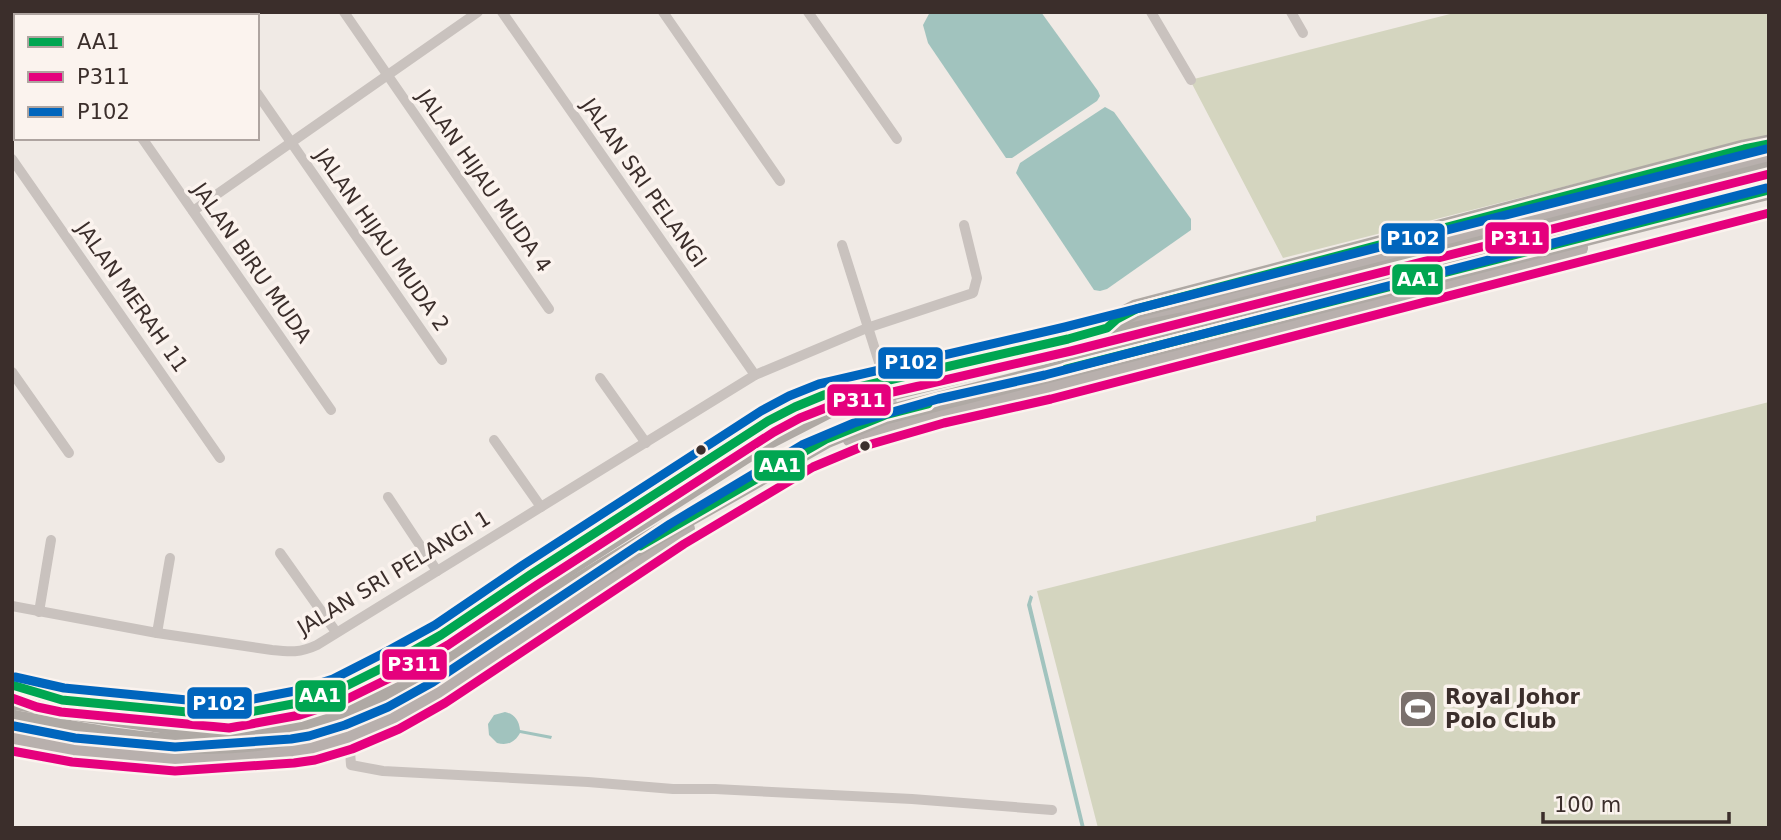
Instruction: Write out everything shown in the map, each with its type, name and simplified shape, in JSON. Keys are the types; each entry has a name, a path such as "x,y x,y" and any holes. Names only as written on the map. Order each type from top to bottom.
{"highway":[{"path":"1107,328 1117,318 1136,309 1769,144"},
{"path":"12,700 179,726 240,726 316,713 393,676 768,440 836,405 1116,335 1196,318 1769,171"},
{"path":"12,719 167,744 198,746 272,740 318,729 391,697 652,538 826,439 860,424 885,415 1769,190"}],"main road":[{"path":"12,687 62,700 229,716 298,703 338,690 441,635 768,421 824,395 1068,339 1769,162"},
{"path":"12,738 73,750 174,759 292,751 349,737 393,718 439,692 677,534 807,456 857,435 941,411 1048,387 1769,200"},
{"path":"338,690 349,737"},
{"path":"298,703 312,748"}],"street":[{"name":"JALAN HIJAU MUDA 4","path":"344,12 550,309"},
{"path":"193,211 478,12"},
{"name":"JALAN SRI PELANGI","path":"502,12 755,374"},
{"path":"663,12 780,181"},
{"path":"807,12 897,139"},
{"path":"1151,12 1191,80"},
{"path":"1291,12 1303,33"},
{"name":"JALAN HIJAU MUDA 2","path":"259,96 442,360"},
{"name":"JALAN BIRU MUDA","path":"143,140 331,410"},
{"name":"JALAN MERAH 11","path":"12,159 220,458"},
{"name":"JALAN SRI PELANGI 1","path":"12,606 157,633 290,652 305,651 755,374 867,328 973,293 977,278 964,225"},
{"path":"842,245 898,423"},
{"path":"12,372 69,453"},
{"path":"600,378 646,443"},
{"path":"494,440 541,507"},
{"path":"388,497 437,571"},
{"path":"40,612 51,540"},
{"path":"281,553 336,632"},
{"path":"157,633 170,558"},
{"path":"349,737 351,765 383,771 673,789 912,799 1052,810"}],"green space":[{"path":"64,12 185,12 182,14"},
{"path":"1458,12 1769,12 1769,139 1657,163 1283,258 1190,80"},
{"name":"Royal Johor Polo Club","path":"1769,402 1769,828 1098,828 1037,591 1316,521 1316,516"}],"water":[{"path":"930,12 1041,12 1100,96 1097,101 1012,158 1006,158 928,43 923,25"},
{"path":"1105,107 1114,112 1191,219 1191,230 1107,289 1100,291 1094,290 1016,173 1020,163"},
{"path":"1030,595 1033,597 1031,604 1085,828 1081,828 1027,605"},
{"path":"505,712 516,718 520,730 552,736 551,739 520,733 511,742 497,743 489,735 488,724 494,715"}],"transit line":[{"name":"AA1","path":"12,685 62,700 229,716 298,703 338,690 441,635 768,421 824,395 1068,339 1107,328 1136,309 1769,144"},
{"name":"P102","path":"15,677 64,688 228,704 295,691 333,679 435,625 761,411 819,384 1065,327 1766,149"},
{"name":"P311","path":"12,698 61,712 229,728 300,715 343,701 448,645 774,432 828,407 1071,351 1769,174"},
{"name":"P102","path":"14,726 75,738 175,747 291,739 345,725 388,707 433,682 670,524 802,445 854,423 938,399 1045,375 1766,188"},
{"name":"AA1","path":"1066,369 1769,190"},
{"name":"P311","path":"12,751 72,762 175,771 294,763 352,749 399,729 445,703 684,544 813,467 861,447 944,423 1051,399 1769,213"},
{"name":"AA1","path":"640,546 826,439 885,415 928,404"}],"place":[{"name":"Royal Johor Polo Club","path":"1418,709"}]}
